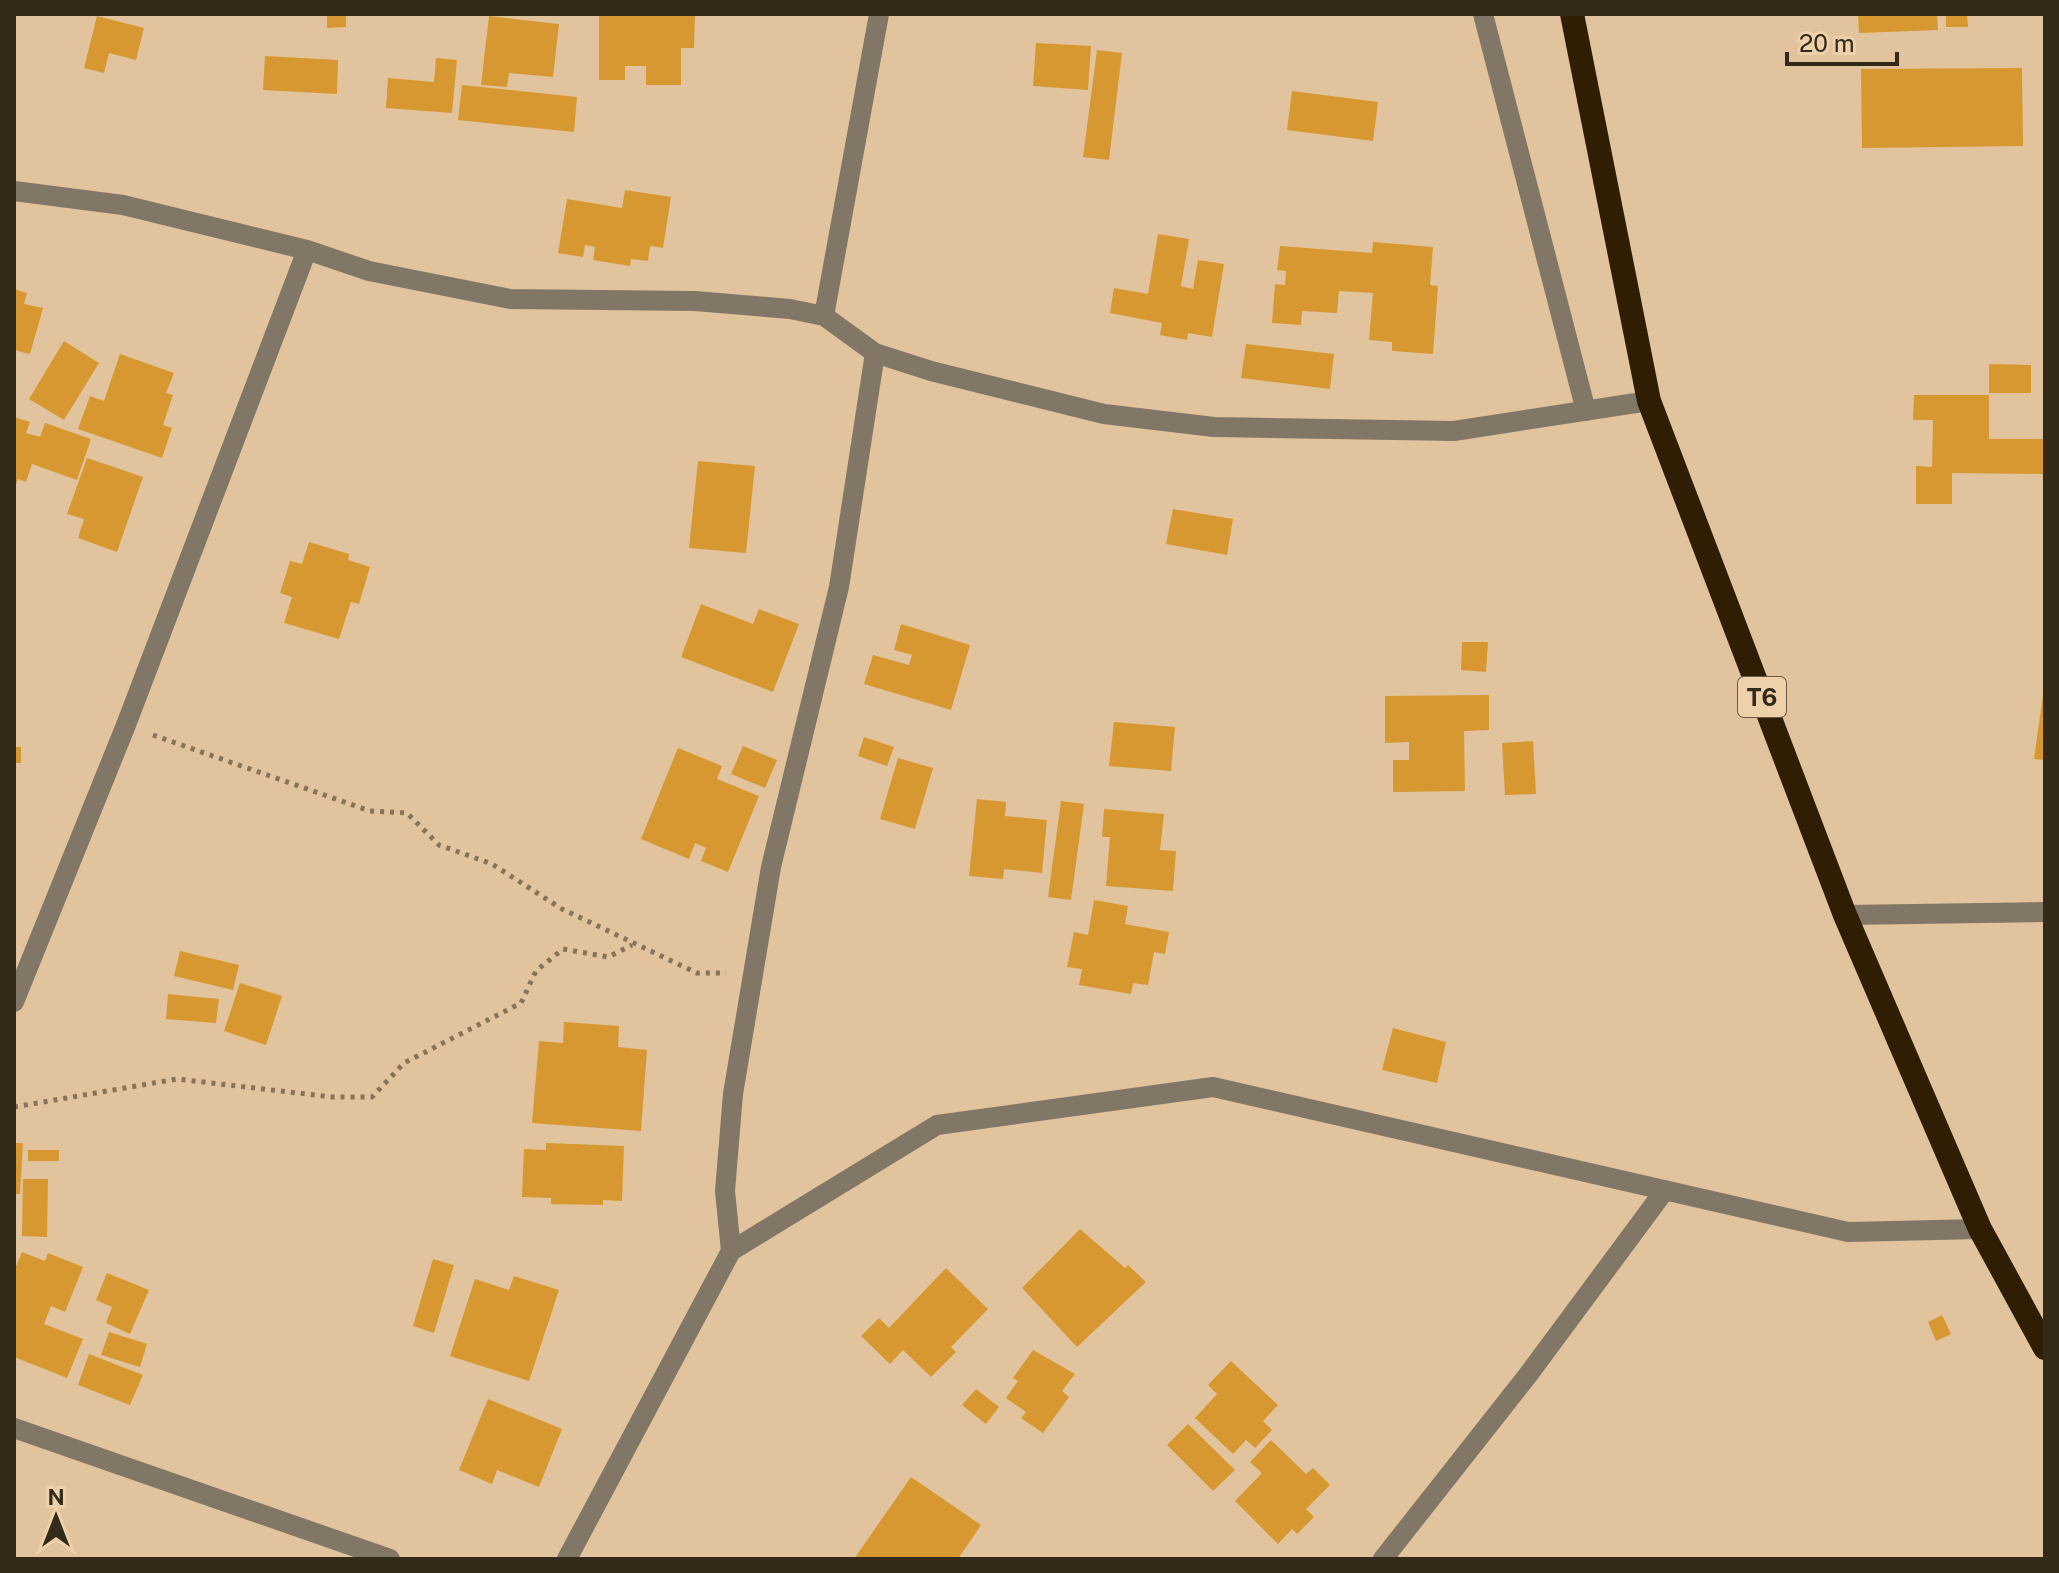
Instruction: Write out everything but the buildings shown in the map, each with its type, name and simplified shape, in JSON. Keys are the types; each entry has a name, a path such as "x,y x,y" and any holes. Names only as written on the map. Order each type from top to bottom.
{"highway":[{"name":"T6","path":"1572,14 1649,401 1845,915 1980,1229 2045,1348"}],"street":[{"path":"824,316 879,14"},
{"path":"1483,14 1586,411"},
{"path":"14,191 123,205 307,250 369,271 510,299 695,301 790,309 824,316 875,353 931,371 1104,414 1214,427 1454,431 1649,401"},
{"path":"14,1002 126,725 307,250"},
{"path":"731,1251 726,1177 733,1094 771,867 839,587 875,353"},
{"path":"1845,915 2045,912"},
{"path":"567,1559 731,1251 937,1125 1213,1087 1848,1232 1980,1229"},
{"path":"1383,1559 1528,1375 1665,1190"},
{"path":"14,1428 390,1559"}],"path":[{"path":"126,725 370,811 407,813 439,845 492,864 562,909 633,944 697,973 753,974"},
{"path":"14,1107 177,1079 332,1097 372,1097 404,1063 521,1003 536,971 563,949 608,957 633,944"}]}
